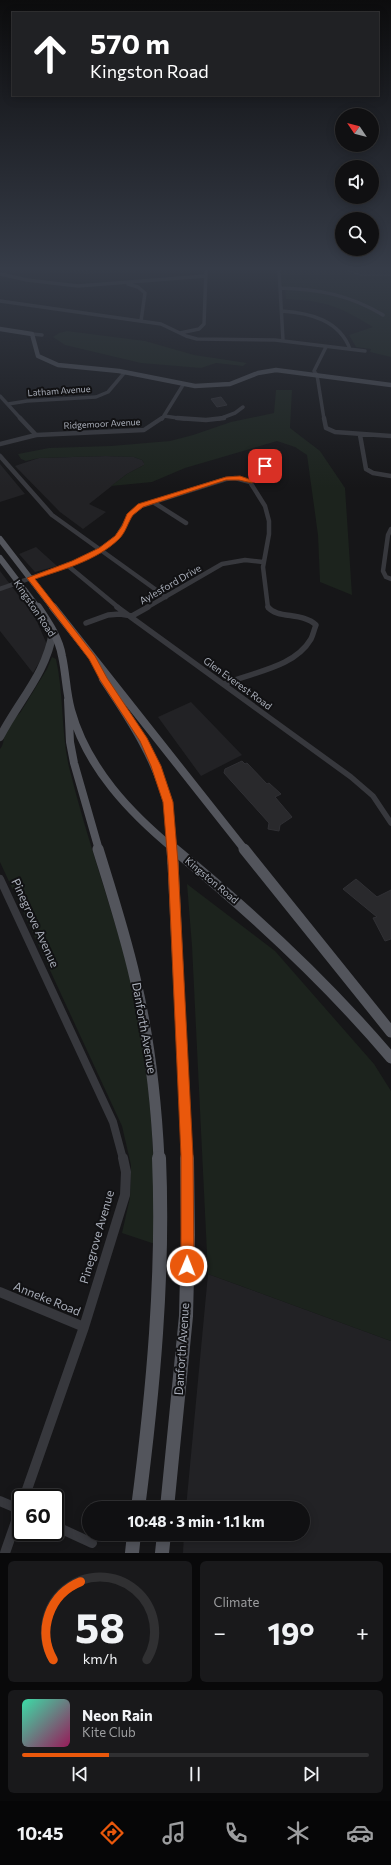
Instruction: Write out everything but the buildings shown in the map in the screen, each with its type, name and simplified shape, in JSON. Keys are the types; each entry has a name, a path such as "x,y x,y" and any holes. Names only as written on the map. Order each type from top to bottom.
{"main road":[{"name":"Kingston Road","path":"0,539 92,658 391,1032"},
{"name":"Kingston Road","path":"0,558 50,625 58,642 62,656 68,700 82,740 104,778 130,810 294,953 351,1012 391,1058"},
{"name":"Danforth Avenue","path":"92,658 103,678 144,740 165,789 170,814 187,1149 188,1219 187,1288 184,1343 168,1501"},
{"name":"Danforth Avenue","path":"68,700 70,742 74,763 127,943 141,1002 149,1049 158,1122 162,1183 160,1300 153,1385 139,1501"},
{"path":"132,1553 133,1541"},
{"path":"162,1553 163,1541"}],"street":[{"path":"34,342 40,358 50,363 64,366 125,372 183,385 202,387 224,385 241,381 258,373 276,370 391,385"},
{"path":"298,342 365,351"},
{"path":"348,342 350,349"},
{"path":"326,347 314,371 317,375 326,428 329,430 360,435 391,436"},
{"name":"Latham Avenue","path":"8,404 27,401 96,397 108,392 125,372"},
{"name":"Ridgemoor Avenue","path":"0,444 36,435 140,431 157,424 164,416 183,385"},
{"path":"0,396 36,435"},
{"path":"164,416 193,420 218,419 231,415 243,406"},
{"path":"360,435 366,469 373,473 391,476"},
{"path":"0,456 52,515 166,597"},
{"path":"250,482 268,462"},
{"path":"0,590 67,566 102,550 117,537 134,510 140,506 226,478 240,478 250,482 259,494 269,521 268,544 263,562 267,605 269,610 310,619 316,625 310,641 299,653 291,658 224,684"},
{"path":"153,502 186,523"},
{"path":"389,578 383,571 388,535 391,529"},
{"name":"Aylesford Drive","path":"86,623 107,615 119,614 132,616 222,564 245,560 263,562"},
{"name":"Glen Everest Road","path":"67,566 115,606 132,616 351,777 373,796 391,823"},
{"path":"0,738 2,728 36,681 48,659 52,645 53,632"},
{"name":"Pinegrove Avenue","path":"0,878 113,1122 126,1172 124,1195 84,1327 27,1489"},
{"name":"Anneke Road","path":"0,1292 84,1327"},
{"path":"0,1501 12,1506"},
{"path":"64,1530 92,1543"},
{"path":"5,1553 12,1534"}],"shaded area":[{"path":"61,342 150,342 194,355 247,363 243,366 216,363 201,368 141,363 65,345"},
{"path":"353,342 391,342 391,357 370,352 371,349 356,347"},
{"path":"276,390 292,390 290,428 320,451 345,488 352,595 320,582 318,535 307,455 295,447 277,441 185,468 152,482 111,486 127,474 144,465 142,460 134,457 106,456 39,458 26,461 21,459 18,454 49,448 111,446 170,441 231,422 274,413"},
{"path":"106,456 134,457 142,460 144,465 127,474 89,504 106,512 83,529 60,512 15,466 39,458"},
{"path":"0,464 25,494 0,502"},
{"path":"36,547 57,566 35,572 19,554"},
{"path":"0,571 35,617 48,647 33,673 0,631"},
{"path":"52,657 56,659 59,673 66,754 69,767 125,958 132,985 144,1049 153,1146 155,1244 122,1233 130,1198 131,1165 122,1126 0,862 0,749 3,744 7,728 20,713 47,669"},
{"path":"191,702 242,755 201,776 158,717"},
{"path":"187,884 275,951 374,1064 391,1091 391,1341 208,1274 192,946"},
{"path":"208,1274 391,1341 391,1553 183,1553 184,1541 310,1541 310,1501 187,1501"}],"route":[{"path":"187,1266 187,1156 173,863 168,802 165,789 144,740 103,678 92,658 30,578 74,563 102,550 117,537 125,526 130,515 140,506 226,478 240,478 250,482 265,466"}]}
